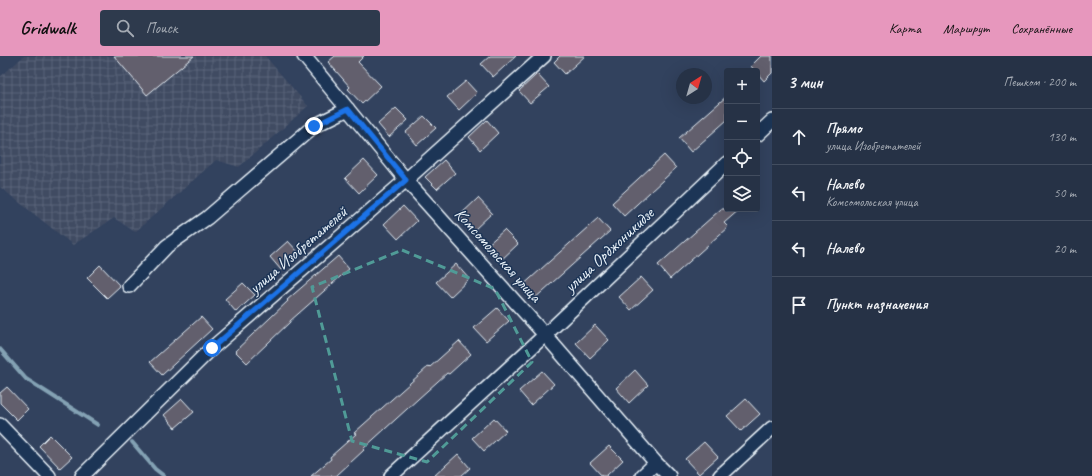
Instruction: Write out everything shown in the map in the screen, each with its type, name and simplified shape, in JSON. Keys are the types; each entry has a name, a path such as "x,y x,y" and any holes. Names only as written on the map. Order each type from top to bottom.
{"street":[{"name":"Комсомольская улица","path":"304,56 406,180 669,476"},
{"name":"улица Изобретателей","path":"82,476 212,348 406,180 544,56"},
{"path":"129,286 167,246 207,218 314,126 348,109"},
{"path":"760,132 772,121"},
{"name":"улица Орджоникидзе","path":"391,476 545,335 724,166"},
{"path":"0,425 49,476"},
{"path":"720,476 772,428"},
{"path":"642,476 656,463"}],"highlighted area":[{"path":"402,250 495,289 532,362 427,462 352,441 312,287"}],"shaded area":[{"path":"24,56 265,56 308,106 239,167 216,160 135,232 114,218 73,245 0,187 0,77"}],"building":[{"path":"114,56 194,56 147,95"},
{"path":"335,56 364,56 358,62 381,86 362,104 348,89 350,87 328,62"},
{"path":"490,56 516,56 493,77 481,64"},
{"path":"560,56 585,56 565,74 554,62"},
{"path":"761,56 772,56 772,73 764,81 760,76 760,68 753,68 751,66"},
{"path":"537,74 549,87 530,103 519,91"},
{"path":"466,81 477,93 459,110 447,97"},
{"path":"724,99 724,123 691,152 679,138"},
{"path":"396,108 408,120 389,137 378,124"},
{"path":"424,116 436,128 417,145 406,132"},
{"path":"487,120 498,133 480,150 469,137"},
{"path":"664,155 676,168 624,216 612,203"},
{"path":"364,160 378,175 359,193 345,178"},
{"path":"444,160 455,173 437,189 425,177"},
{"path":"478,198 492,213 473,231 459,216"},
{"path":"403,206 417,221 398,239 384,224"},
{"path":"721,209 724,209 724,212 737,212 724,223 728,227 670,279 658,265"},
{"path":"598,218 610,231 533,300 521,287"},
{"path":"504,230 518,244 499,262 485,247"},
{"path":"288,241 299,253 281,270 270,257"},
{"path":"338,256 349,269 290,321 247,363 235,351 288,301 287,300"},
{"path":"456,264 469,279 450,297 436,282"},
{"path":"100,265 120,286 107,298 87,278"},
{"path":"641,277 653,290 631,310 619,297"},
{"path":"243,283 255,295 236,312 225,299"},
{"path":"497,308 509,321 486,341 474,328"},
{"path":"201,317 212,329 162,375 150,362"},
{"path":"595,325 609,340 590,358 576,343"},
{"path":"459,341 471,354 418,399 363,449 364,450 336,476 311,476 331,459 330,457 356,434 354,433"},
{"path":"635,370 648,385 629,403 616,388"},
{"path":"542,371 554,384 531,405 519,391"},
{"path":"7,387 28,409 17,420 0,403 0,393"},
{"path":"182,399 194,412 175,428 164,415"},
{"path":"746,399 760,414 741,431 727,416"},
{"path":"494,418 506,431 484,451 472,438"},
{"path":"50,435 72,457 60,468 39,446"},
{"path":"704,442 718,457 699,474 685,459"},
{"path":"609,446 623,460 606,476 602,476 590,463"},
{"path":"458,454 470,468 461,476 434,476"}],"waterway":[{"path":"0,349 26,379 98,425"},
{"path":"132,442 155,469 164,476"}],"route":[{"path":"212,348 406,180 348,109 314,126"}]}
